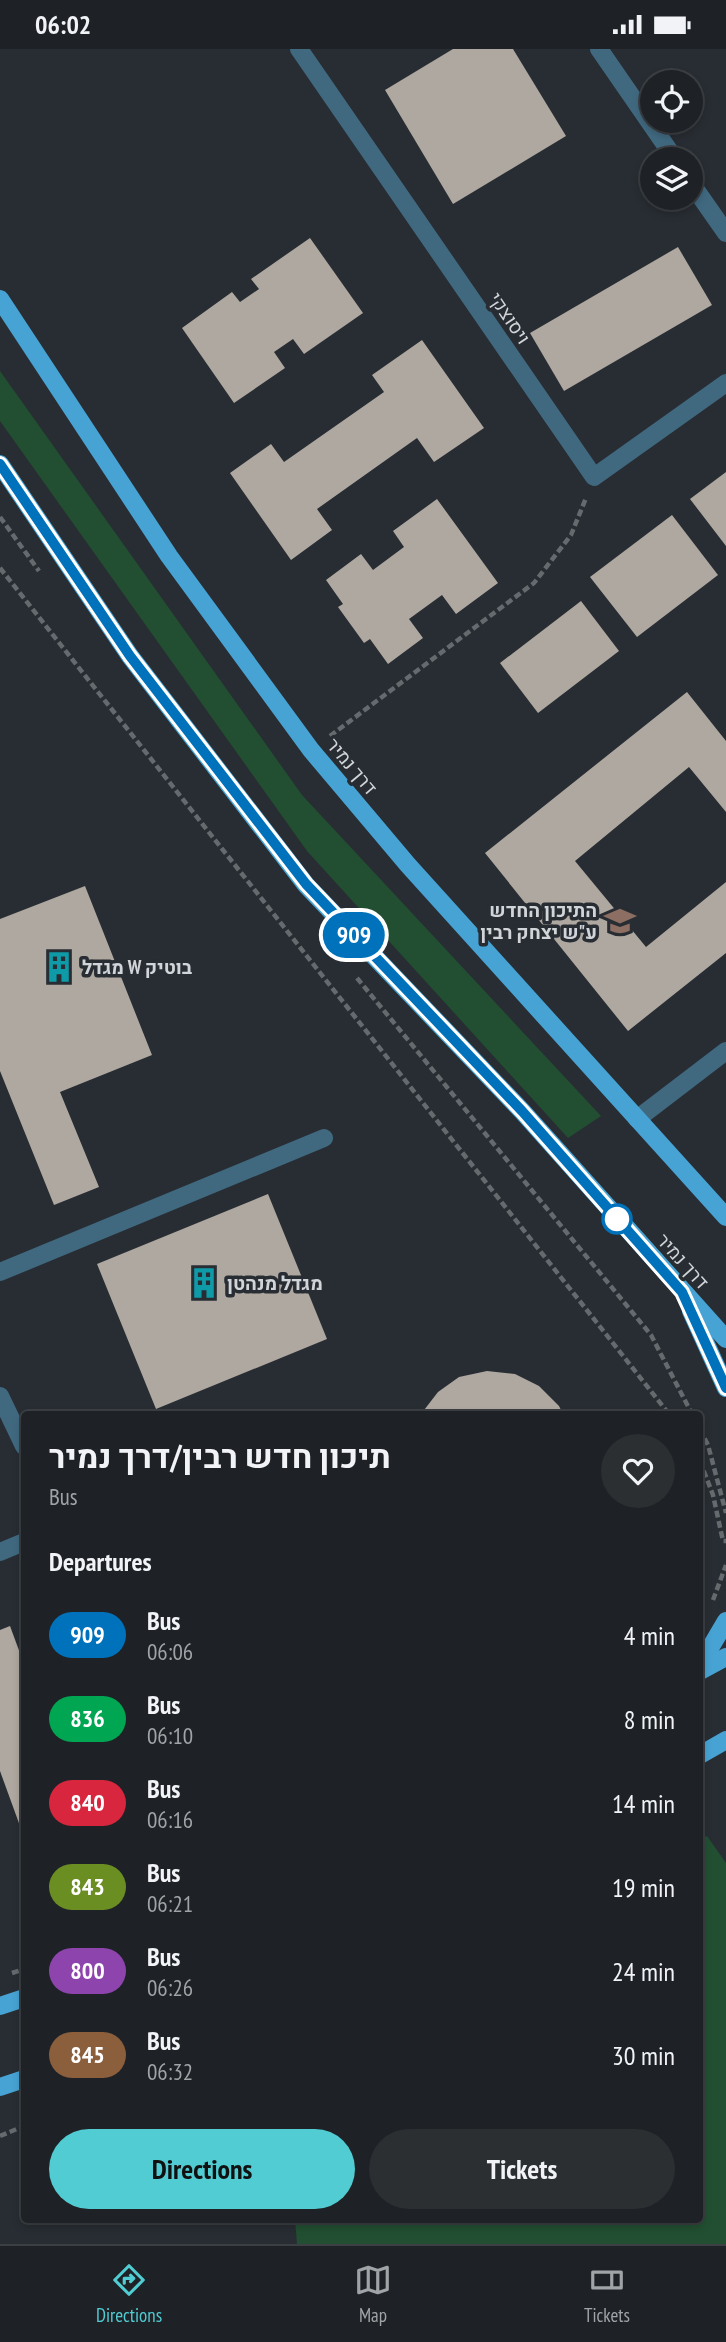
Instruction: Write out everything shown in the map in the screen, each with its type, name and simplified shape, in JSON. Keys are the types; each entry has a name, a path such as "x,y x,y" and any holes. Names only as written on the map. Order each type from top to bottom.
{"main road":[{"name":"דרך נמיר","path":"0,299 169,556 311,750 417,875 726,1217"},
{"name":"דרך נמיר","path":"0,464 130,656 306,884 522,1111 726,1339"},
{"path":"682,1292 726,1388"},
{"path":"703,1660 726,1621"},
{"path":"703,1669 726,1657"},
{"path":"703,1753 726,1740"},
{"path":"0,2006 21,1999"},
{"path":"0,2087 21,2080"}],"street":[{"name":"ויסוצקי","path":"299,49 594,477"},
{"path":"599,49 667,147"},
{"path":"703,200 726,233"},
{"path":"594,477 726,383"},
{"path":"637,1119 726,1051"},
{"path":"0,1272 324,1138"},
{"path":"0,1396 21,1440"},
{"path":"0,1552 21,1543"}],"path":[{"path":"311,750 534,583 571,535 594,477"},
{"path":"0,568 667,1411"},
{"path":"703,1435 726,1513"},
{"path":"703,1469 713,1495 723,1541 726,1541"},
{"path":"706,1611 718,1593 726,1565"},
{"path":"0,2136 21,2127"}],"green space":[{"path":"0,371 302,795 601,1116 568,1138 307,851 0,421"},
{"path":"707,1836 726,1863 726,2244 297,2244 295,2223 703,2223 703,1838"}],"building":[{"path":"453,49 513,49 566,136 453,204 385,90"},
{"path":"310,238 363,313 304,354 293,339 274,352 285,368 234,403 182,328 232,292 240,302 259,289 251,279"},
{"path":"678,247 712,305 564,391 530,333"},
{"path":"422,340 484,428 434,462 417,438 317,509 332,530 291,560 230,473 271,444 284,462 384,392 372,375"},
{"path":"726,472 726,546 690,499"},
{"path":"437,499 498,583 456,614 442,595 409,619 423,638 388,664 370,639 364,643 338,607 343,604 326,580 361,554 373,570 404,547 393,531"},
{"path":"672,515 718,575 637,637 590,577"},
{"path":"581,601 619,651 538,713 500,663"},
{"path":"687,692 726,741 726,812 689,767 575,861 646,947 726,882 726,953 628,1031 485,853"},
{"name":"מגדל W בוטיק","path":"85,886 152,1055 60,1092 99,1187 54,1205 0,1071 0,919"},
{"name":"מגדל מנהטן","path":"268,1194 327,1339 156,1409 97,1264"},
{"path":"487,1371 515,1374 539,1386 562,1411 423,1411 438,1392 459,1377"},
{"path":"10,1626 21,1656 21,1829 0,1771 0,1630"}],"bus line":[{"name":"909","path":"0,464 130,656 306,884 522,1111 682,1292 712,1352 726,1388"}],"place":[{"name":"התיכון החדש ע\"ש יצחק רבין","path":"620,921"},
{"name":"מגדל W בוטיק","path":"59,967"},
{"name":"מגדל מנהטן","path":"204,1283"}]}
